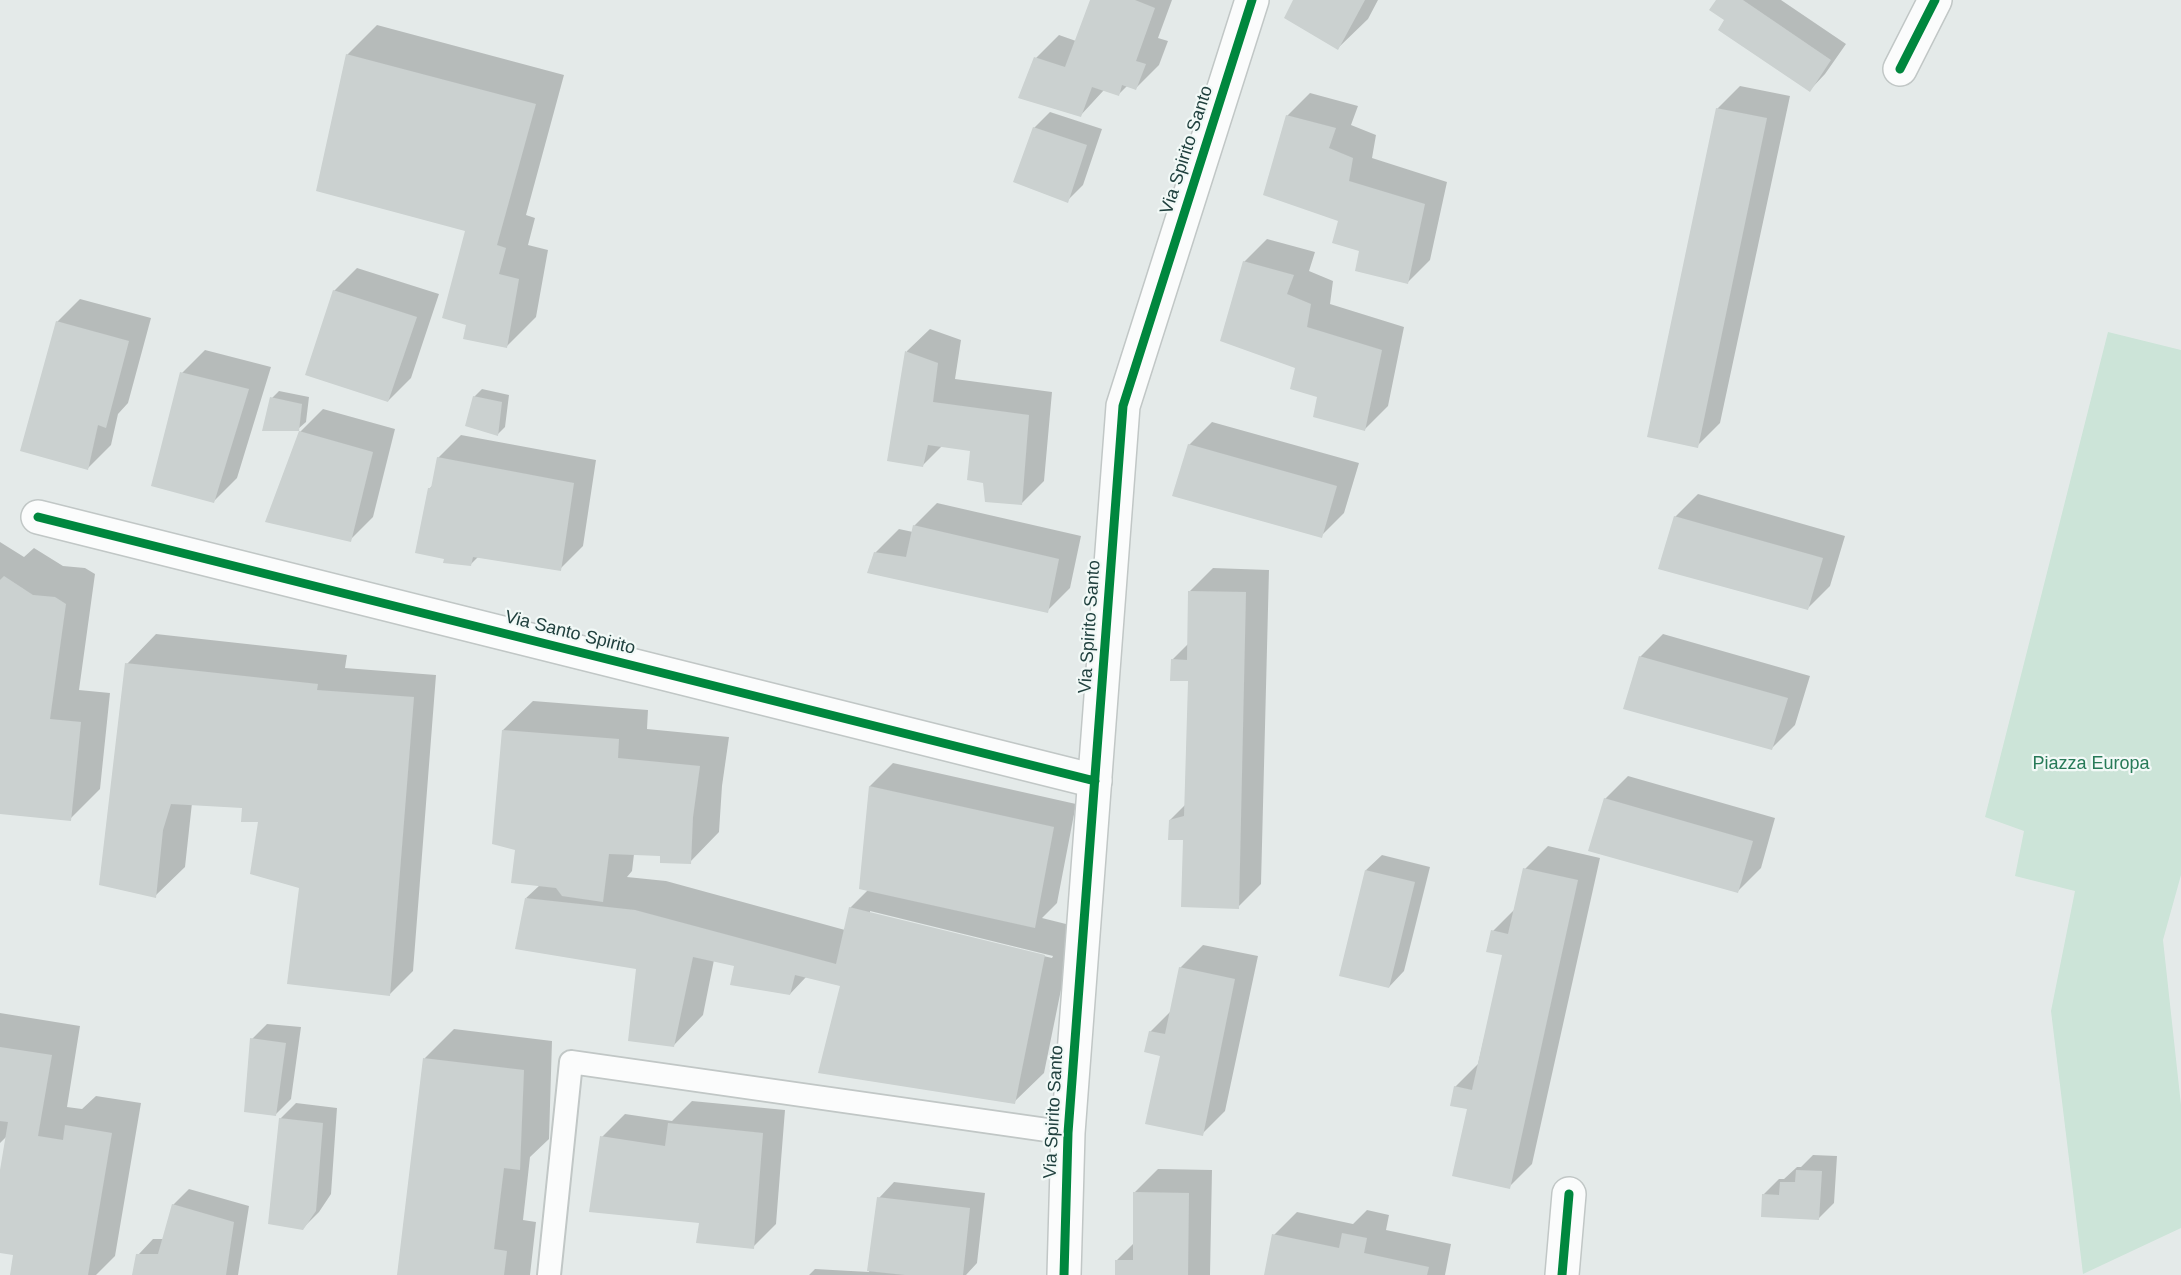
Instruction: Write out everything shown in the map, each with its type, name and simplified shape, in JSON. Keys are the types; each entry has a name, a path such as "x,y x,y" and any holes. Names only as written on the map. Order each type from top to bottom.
{"street":[{"name":"Via Spirito Santo","path":"1064,1275 1068,1132 1123,406 1252,0"},
{"path":"1900,69 1935,0"},
{"name":"Via Santo Spirito","path":"38,518 1095,781"},
{"path":"1562,1275 1569,1194"}],"lane":[{"path":"549,1275 571,1062 1068,1132"}],"green space":[{"name":"Piazza Europa","path":"2108,332 2181,350 2181,875 2163,940 2181,1105 2181,1228 2083,1274 2051,1011 2075,891 2015,876 2024,831 1985,817"}],"building":[{"path":"1090,0 1135,0 1155,8 1136,61 1146,64 1136,90 1122,85 1119,96 1092,87 1081,117 1018,98 1034,57 1065,67"},
{"path":"1293,0 1365,0 1338,50 1284,18"},
{"path":"1716,0 1743,0 1831,60 1810,92 1718,30 1724,20 1709,10"},
{"path":"346,54 536,104 497,245 506,248 499,274 519,279 507,348 463,339 466,325 442,318 465,231 316,191"},
{"path":"1716,108 1767,118 1698,448 1647,437"},
{"path":"1286,115 1336,128 1329,148 1353,158 1349,181 1425,204 1408,284 1355,271 1359,251 1332,243 1338,221 1263,195"},
{"path":"1033,127 1087,145 1068,203 1013,182"},
{"path":"1243,261 1294,275 1287,294 1311,304 1307,327 1382,350 1365,431 1313,417 1317,397 1290,389 1295,368 1220,341"},
{"path":"333,290 417,317 388,402 305,375"},
{"path":"56,321 129,341 106,428 98,425 88,470 20,451"},
{"path":"905,351 938,363 933,402 1029,415 1022,505 985,502 983,483 967,480 970,451 928,445 923,467 887,461"},
{"path":"180,372 249,389 214,503 151,486"},
{"path":"473,396 502,402 498,436 465,426"},
{"path":"270,397 302,404 299,431 262,431"},
{"path":"299,431 373,452 351,542 265,522"},
{"path":"1188,444 1337,486 1322,538 1172,496"},
{"path":"437,457 574,483 561,571 473,557 471,566 443,563 444,559 415,553 428,488 431,488"},
{"path":"1674,516 1823,558 1808,610 1658,569"},
{"path":"913,525 1059,559 1048,613 867,573 874,552 906,557"},
{"path":"4,576 33,595 55,597 66,604 50,719 81,722 71,821 0,814 0,580"},
{"path":"1188,591 1246,592 1239,909 1181,907 1183,840 1168,840 1169,820 1184,816 1188,681 1170,681 1171,659 1187,660"},
{"path":"1639,656 1788,698 1772,750 1623,709"},
{"path":"125,663 318,684 317,690 414,697 390,996 287,984 299,888 250,874 258,822 241,822 242,808 171,804 163,830 156,898 99,885"},
{"path":"502,730 619,739 618,758 700,766 693,817 691,864 660,863 660,856 609,854 603,902 562,896 556,888 511,883 515,850 492,844"},
{"path":"869,786 1054,827 1035,928 859,889"},
{"path":"1604,798 1753,841 1738,893 1588,851"},
{"path":"1523,868 1578,880 1510,1189 1452,1176 1467,1109 1450,1106 1454,1086 1472,1090 1502,955 1486,952 1491,930 1508,934"},
{"path":"1365,870 1415,882 1389,988 1339,976"},
{"path":"525,898 635,910 836,964 849,907 1045,955 1015,1104 818,1073 840,986 795,975 790,995 730,985 734,966 693,957 674,1047 628,1041 636,969 515,949"},
{"path":"1179,967 1235,979 1203,1136 1145,1124 1160,1056 1144,1052 1149,1031 1165,1034"},
{"path":"250,1038 286,1043 276,1116 244,1112"},
{"path":"0,1047 52,1055 38,1136 63,1140 65,1125 112,1133 88,1275 10,1275 13,1255 0,1253 0,1170 8,1122 0,1121"},
{"path":"423,1058 524,1070 520,1170 504,1168 494,1249 507,1251 504,1275 397,1275"},
{"path":"279,1118 323,1123 316,1211 303,1230 268,1224"},
{"path":"668,1123 763,1133 754,1249 696,1243 699,1223 589,1212 600,1136 665,1146"},
{"path":"1796,1170 1822,1171 1819,1220 1761,1217 1762,1194 1779,1195 1780,1182 1795,1182"},
{"path":"1133,1192 1189,1193 1188,1275 1115,1275 1115,1260 1133,1260"},
{"path":"877,1197 970,1208 963,1275 905,1275 867,1271"},
{"path":"172,1204 234,1222 226,1275 132,1275 136,1254 158,1254"},
{"path":"1342,1233 1367,1238 1364,1253 1429,1267 1427,1275 1264,1275 1272,1234 1339,1248"}],"cycle path":[{"path":"1064,1275 1068,1133 1123,406 1252,0"},
{"path":"1900,69 1935,0"},
{"path":"38,517 1095,781"},
{"path":"1562,1275 1569,1194"}]}
